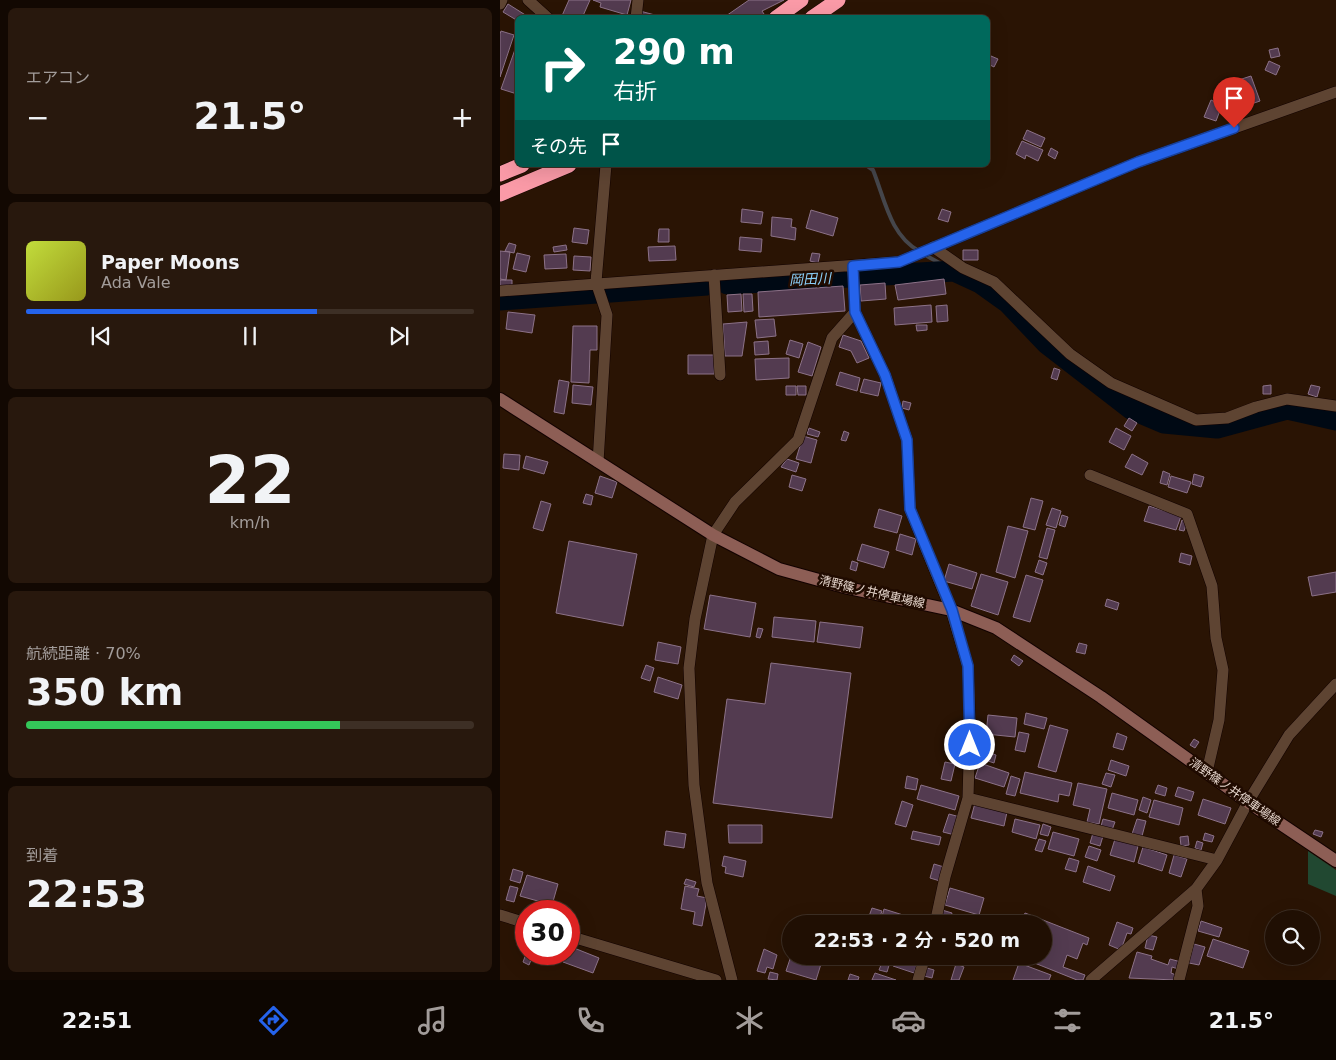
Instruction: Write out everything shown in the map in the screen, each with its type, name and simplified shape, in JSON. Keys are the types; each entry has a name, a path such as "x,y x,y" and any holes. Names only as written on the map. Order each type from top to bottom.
{"highway":[{"path":"780,15 801,0"},
{"path":"816,15 838,0"},
{"path":"500,174 517,167"},
{"path":"500,194 564,167"}],"main road":[{"name":"清野篠ノ井停車場線","path":"500,399 713,535 779,569 848,588 952,610 996,628 1101,697 1248,802 1336,861"}],"street":[{"path":"500,4 502,0"},
{"path":"528,0 545,15"},
{"path":"636,15 638,0"},
{"path":"500,291 599,290 714,275 853,273 899,262 1138,162 1336,92"},
{"path":"598,462 607,316 599,290 606,167"},
{"path":"928,249 994,282 1070,354 1111,383 1196,420 1227,418 1256,407 1287,399 1336,406"},
{"path":"853,273 855,312 899,411 907,440 910,509 952,610 968,666 970,727 968,798 937,915"},
{"path":"714,275 720,375"},
{"path":"732,980 707,883 694,785 689,706 689,668 695,619 713,535 735,502 798,440 832,338 855,312"},
{"path":"1090,475 1187,514 1212,586 1216,638 1222,670 1219,720 1207,772"},
{"path":"1090,980 1196,889 1217,860 1248,802 1289,736 1336,684"},
{"path":"968,798 1217,860"},
{"path":"1179,980 1198,906 1196,889"},
{"path":"500,915 515,920"},
{"path":"580,939 716,980"},
{"path":"918,980 922,965"}],"green space":[{"path":"1308,851 1336,870 1336,896 1308,884"}],"building":[{"path":"569,0 590,0 583,15 562,15"},
{"path":"593,0 631,0 627,15 600,7 601,3"},
{"path":"749,0 784,0 762,11 763,15 727,15"},
{"path":"508,4 525,15 515,15 515,19 503,12"},
{"path":"640,11 655,15 639,15"},
{"path":"501,31 514,35 500,77 500,34"},
{"path":"1278,48 1280,56 1271,58 1269,50"},
{"path":"515,49 515,93 501,89"},
{"path":"991,56 998,59 994,67 990,65"},
{"path":"1269,61 1280,66 1276,75 1265,70"},
{"path":"1251,76 1260,101 1228,112 1220,86"},
{"path":"1211,100 1222,105 1216,121 1204,117"},
{"path":"1027,130 1045,138 1041,147 1023,139"},
{"path":"1022,141 1043,150 1038,161 1026,155 1025,159 1016,154"},
{"path":"1051,148 1058,152 1055,159 1048,155"},
{"path":"742,209 763,212 761,224 741,222"},
{"path":"942,209 951,212 948,222 938,219"},
{"path":"811,210 838,218 833,236 806,228"},
{"path":"772,217 792,219 791,227 796,228 795,240 771,236"},
{"path":"574,228 589,230 587,244 572,242"},
{"path":"659,229 669,229 669,242 658,242"},
{"path":"740,237 762,239 761,252 739,250"},
{"path":"509,243 516,245 514,253 505,251"},
{"path":"566,245 567,250 554,252 553,247"},
{"path":"675,246 676,260 649,261 648,247"},
{"path":"963,250 978,250 978,260 963,260"},
{"path":"500,251 510,252 506,280 500,279"},
{"path":"517,253 530,256 526,272 513,269"},
{"path":"812,253 820,254 818,263 810,261"},
{"path":"566,254 567,268 545,269 544,255"},
{"path":"574,256 591,257 590,271 573,270"},
{"path":"944,279 946,294 898,300 895,285"},
{"path":"500,280 512,280 512,287 500,286"},
{"path":"885,283 886,299 861,301 860,285"},
{"path":"843,286 845,311 759,317 758,292"},
{"path":"741,294 742,311 728,312 727,295"},
{"path":"743,294 752,294 753,311 744,312"},
{"path":"931,305 932,322 895,325 894,308"},
{"path":"947,305 948,321 937,322 936,306"},
{"path":"508,312 535,315 532,333 506,329"},
{"path":"774,319 776,336 757,338 755,320"},
{"path":"747,322 742,356 725,356 723,324"},
{"path":"916,325 927,325 927,330 917,331"},
{"path":"573,326 597,326 597,350 590,350 589,383 571,382"},
{"path":"843,335 861,341 869,358 857,363 851,351 839,347"},
{"path":"790,340 803,344 799,358 786,354"},
{"path":"768,341 769,354 755,355 754,342"},
{"path":"808,342 821,347 812,376 798,372"},
{"path":"688,355 715,355 714,374 688,374"},
{"path":"789,358 789,378 756,380 755,359"},
{"path":"1054,368 1060,370 1057,380 1051,378"},
{"path":"840,372 860,378 857,391 836,385"},
{"path":"864,379 881,383 878,396 860,392"},
{"path":"559,380 569,382 564,414 554,412"},
{"path":"573,385 593,387 591,405 572,403"},
{"path":"1271,385 1271,394 1263,394 1263,386"},
{"path":"1311,385 1320,387 1317,397 1308,394"},
{"path":"786,386 796,386 796,395 786,395"},
{"path":"797,386 806,386 806,395 798,395"},
{"path":"903,401 911,403 909,410 902,408"},
{"path":"1129,418 1137,423 1132,431 1124,426"},
{"path":"809,428 820,432 818,437 807,434"},
{"path":"1116,428 1131,436 1124,450 1109,442"},
{"path":"844,431 849,433 846,441 841,440"},
{"path":"803,436 817,440 811,463 796,459"},
{"path":"504,454 520,455 519,470 503,468"},
{"path":"1132,454 1148,463 1142,475 1125,467"},
{"path":"526,456 548,462 544,474 523,468"},
{"path":"787,459 799,463 796,472 781,467"},
{"path":"1163,471 1170,474 1167,485 1160,483"},
{"path":"1194,474 1204,477 1201,487 1192,484"},
{"path":"792,475 806,479 802,491 789,487"},
{"path":"600,476 617,482 612,498 595,493"},
{"path":"1171,476 1191,482 1187,493 1168,487"},
{"path":"586,494 593,496 591,505 583,503"},
{"path":"1031,498 1043,501 1035,530 1023,527"},
{"path":"541,501 551,504 543,531 533,528"},
{"path":"1149,506 1181,516 1176,530 1144,521"},
{"path":"1052,508 1061,511 1056,528 1046,525"},
{"path":"879,509 902,516 897,533 874,527"},
{"path":"1062,515 1068,517 1065,527 1059,525"},
{"path":"1182,520 1187,522 1184,531 1179,530"},
{"path":"1008,526 1028,531 1015,578 996,572"},
{"path":"1047,528 1055,530 1047,559 1039,557"},
{"path":"900,534 916,539 912,555 896,550"},
{"path":"569,541 637,554 623,626 556,613"},
{"path":"862,544 889,552 884,568 857,560"},
{"path":"1181,553 1192,556 1190,565 1179,562"},
{"path":"1039,560 1047,563 1043,575 1035,572"},
{"path":"852,561 858,563 856,571 850,569"},
{"path":"949,564 977,573 972,589 944,581"},
{"path":"1336,572 1336,592 1312,596 1308,577"},
{"path":"981,574 1008,582 998,615 971,606"},
{"path":"1026,575 1043,580 1030,622 1013,617"},
{"path":"710,595 756,603 750,637 704,629"},
{"path":"1107,599 1119,603 1117,610 1105,606"},
{"path":"774,617 816,621 814,642 772,637"},
{"path":"820,622 863,627 860,648 817,642"},
{"path":"758,628 763,629 760,638 756,637"},
{"path":"658,642 681,647 678,664 655,660"},
{"path":"1079,643 1087,645 1085,654 1076,652"},
{"path":"1014,655 1023,661 1019,666 1011,660"},
{"path":"771,663 851,673 832,818 713,803 727,699 765,704"},
{"path":"646,665 654,668 650,681 641,678"},
{"path":"658,677 682,685 678,699 654,692"},
{"path":"1026,713 1047,718 1044,729 1024,724"},
{"path":"988,715 1017,718 1015,737 986,734"},
{"path":"1050,725 1068,730 1056,772 1038,767"},
{"path":"1019,732 1029,734 1025,752 1015,750"},
{"path":"1117,733 1127,737 1123,750 1113,747"},
{"path":"1194,739 1199,742 1195,748 1190,745"},
{"path":"974,744 982,744 982,761 974,761"},
{"path":"987,752 996,755 994,763 985,760"},
{"path":"1111,760 1129,766 1126,776 1108,770"},
{"path":"945,762 955,764 951,781 941,779"},
{"path":"980,763 1009,773 1004,787 975,778"},
{"path":"1025,772 1072,783 1069,796 1059,794 1058,802 1020,793"},
{"path":"1106,773 1115,775 1111,787 1102,784"},
{"path":"907,776 918,779 916,790 905,788"},
{"path":"1011,776 1020,779 1015,796 1006,794"},
{"path":"1078,783 1107,789 1099,824 1087,822 1090,809 1073,805"},
{"path":"921,785 959,796 955,810 917,799"},
{"path":"1158,785 1167,788 1165,796 1155,793"},
{"path":"1178,787 1194,792 1191,801 1175,796"},
{"path":"1112,793 1138,800 1134,815 1108,808"},
{"path":"1143,797 1151,800 1147,813 1139,810"},
{"path":"1203,799 1231,808 1225,824 1198,815"},
{"path":"1154,800 1183,808 1179,825 1149,817"},
{"path":"902,801 913,805 906,827 895,824"},
{"path":"975,803 1007,812 1004,826 971,818"},
{"path":"949,814 960,817 955,835 943,832"},
{"path":"1015,819 1040,825 1036,839 1012,832"},
{"path":"1103,819 1115,822 1112,830 1101,826"},
{"path":"1137,819 1146,821 1142,836 1132,834"},
{"path":"1043,824 1051,827 1048,836 1040,834"},
{"path":"728,825 762,825 762,843 729,843"},
{"path":"1315,830 1323,832 1321,837 1313,834"},
{"path":"666,831 686,834 684,848 664,845"},
{"path":"913,831 941,837 939,845 911,839"},
{"path":"1053,832 1079,839 1074,856 1048,849"},
{"path":"1093,833 1103,836 1100,846 1090,843"},
{"path":"1205,833 1214,836 1212,842 1203,840"},
{"path":"1188,836 1189,845 1181,846 1180,837"},
{"path":"1039,839 1046,841 1042,852 1035,850"},
{"path":"1115,839 1138,846 1134,862 1110,855"},
{"path":"1197,841 1203,843 1201,850 1195,848"},
{"path":"1089,846 1101,850 1097,861 1085,857"},
{"path":"1143,847 1167,855 1162,871 1138,863"},
{"path":"1174,855 1187,859 1181,877 1169,873"},
{"path":"724,856 746,861 743,877 725,873 726,867 722,866"},
{"path":"1069,858 1079,861 1076,872 1065,869"},
{"path":"934,864 944,867 940,881 930,878"},
{"path":"1088,866 1115,876 1110,891 1083,882"},
{"path":"513,869 523,872 520,883 510,880"},
{"path":"527,875 558,884 553,900 534,900 520,896"},
{"path":"686,879 696,882 694,887 684,884"},
{"path":"510,886 518,888 514,902 506,900"},
{"path":"685,886 699,889 697,896 707,898 702,926 693,924 695,912 681,909"},
{"path":"950,888 984,898 979,915 945,905"},
{"path":"872,908 882,911 881,915 869,915"},
{"path":"884,909 903,915 882,915"},
{"path":"942,910 952,913 951,915 941,915"},
{"path":"1201,921 1222,928 1219,937 1198,931"},
{"path":"1117,922 1133,928 1131,934 1127,933 1121,950 1109,945"},
{"path":"1052,924 1089,938 1087,945 1083,943 1077,959 1067,955 1063,967 1085,975 1083,980 1077,980 1040,965 1052,965"},
{"path":"1148,935 1157,937 1153,950 1145,948"},
{"path":"1213,939 1249,951 1243,968 1207,956"},
{"path":"1194,944 1205,947 1199,965 1189,963"},
{"path":"764,949 777,955 773,969 767,967 765,973 757,971"},
{"path":"580,950 599,958 593,973 571,965 580,965"},
{"path":"1137,952 1152,956 1151,959 1168,965 1170,959 1181,962 1178,969 1172,967 1171,973 1176,975 1175,980 1129,978"},
{"path":"788,965 821,965 816,980 786,971"},
{"path":"881,965 889,965 887,972 879,970"},
{"path":"893,965 916,965 914,973"},
{"path":"956,965 964,967 959,980 951,980"},
{"path":"1018,965 1024,965 1051,975 1049,980 1013,980"},
{"path":"927,968 934,970 932,978 924,976"},
{"path":"770,972 778,974 777,980 768,979"},
{"path":"875,973 896,980 872,980"},
{"path":"850,974 859,977 858,980 848,980"}],"waterway":[{"path":"869,167 873,170 885,205 895,226 901,236 919,251"},
{"path":"925,255 954,271"},
{"path":"727,284 954,271 980,283 1008,303 1047,344 1131,409 1164,423 1217,428 1287,409 1336,420"},
{"name":"岡田川","path":"500,300 707,285"}],"route":[{"path":"970,745 968,666 952,610 910,509 907,440 899,411 885,375 855,312 853,266 899,262 1138,162 1234,128"}]}
